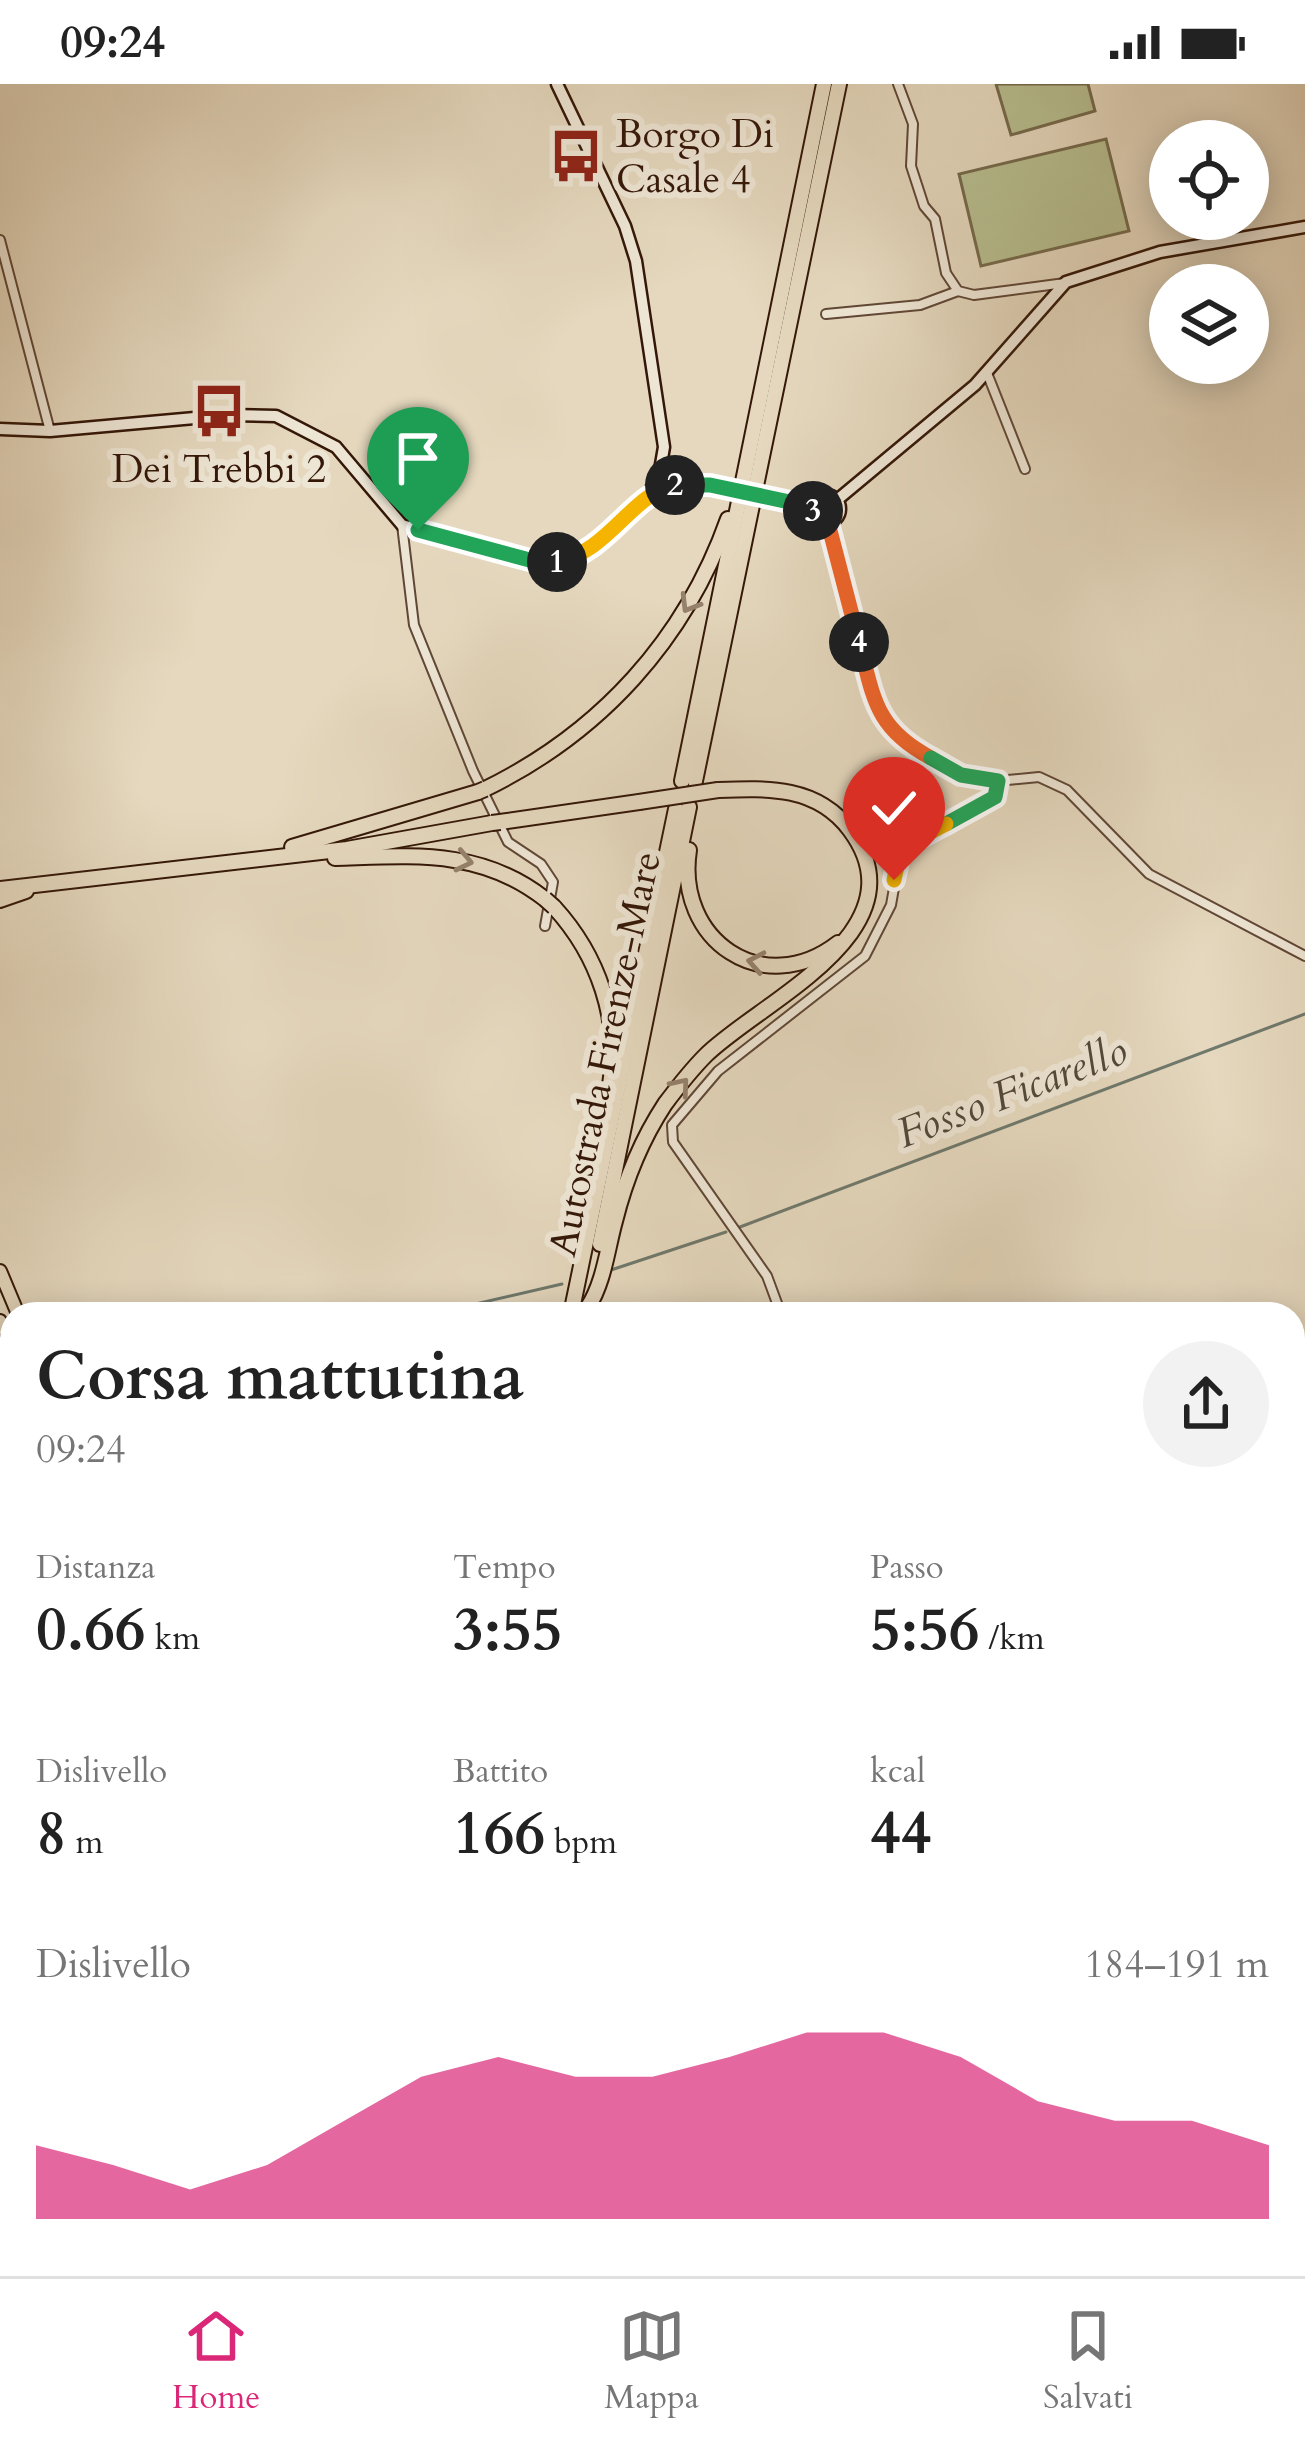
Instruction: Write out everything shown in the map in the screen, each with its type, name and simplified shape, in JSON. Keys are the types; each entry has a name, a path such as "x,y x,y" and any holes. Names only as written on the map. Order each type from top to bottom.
{"highway":[{"path":"824,84 748,457 693,781 839,84"},
{"path":"264,856 482,790 579,732 655,655 709,568 748,457"},
{"path":"0,886 347,849 718,790 782,790 833,811 863,855 867,889 858,922 825,964 706,1054 664,1105 628,1178 591,1302"},
{"path":"687,807 690,897 710,938 730,956 758,966 803,962 829,949 858,922"},
{"name":"Autostrada Firenze-Mare","path":"574,1302 687,807"},
{"name":"Autostrada Firenze-Mare","path":"589,1302 687,807"},
{"path":"264,856 461,858 504,873 550,903 589,955 608,1013 612,1075 595,1166 596,1193"},
{"path":"0,900 53,882"}],"main road":[{"path":"0,1271 13,1302"}],"street":[{"path":"557,84 625,226 636,261 665,480"},
{"path":"898,84 913,124 911,166 924,206 935,219 946,273 958,291"},
{"path":"826,314 920,305 958,291 992,293 1066,282 1160,252 1305,226"},
{"path":"0,241 50,431"},
{"path":"837,500 987,373 1066,282"},
{"path":"987,373 1025,469"},
{"path":"0,429 50,431 228,415 276,416 336,447 402,524 414,626 473,771 508,842 541,864 553,881 545,926"},
{"path":"664,447 676,469 710,485"},
{"path":"402,524 546,563 592,550 676,469"},
{"path":"665,480 813,507"},
{"path":"813,507 823,496 837,500"},
{"path":"828,523 838,516 837,500"},
{"path":"813,507 816,519 828,523"},
{"path":"828,523 880,717 905,744 961,775 998,781 1039,777 1067,790 1149,874 1305,956"},
{"path":"777,1302 767,1276 673,1142 671,1125 718,1071 854,970 884,926 901,848 983,806 995,797 998,781"}],"green space":[{"path":"996,84 1088,84 1095,111 1011,135"},
{"path":"1106,139 1129,231 981,266 959,174"}],"waterway":[{"name":"Fosso Ficarello","path":"740,1227 1305,1014"},
{"name":"Fosso Ficarello","path":"611,1270 726,1232"},
{"name":"Fosso Ficarello","path":"484,1302 562,1284"}],"place":[{"name":"Borgo Di Casale 4","path":"576,156"},
{"name":"Dei Trebbi 2","path":"219,411"}],"route":[{"path":"418,530 546,563 592,550 643,504 676,484 710,485 813,507 816,519 828,523 880,717 905,744 961,775 998,781 995,797 983,806 901,848 894,862 894,880"}]}
